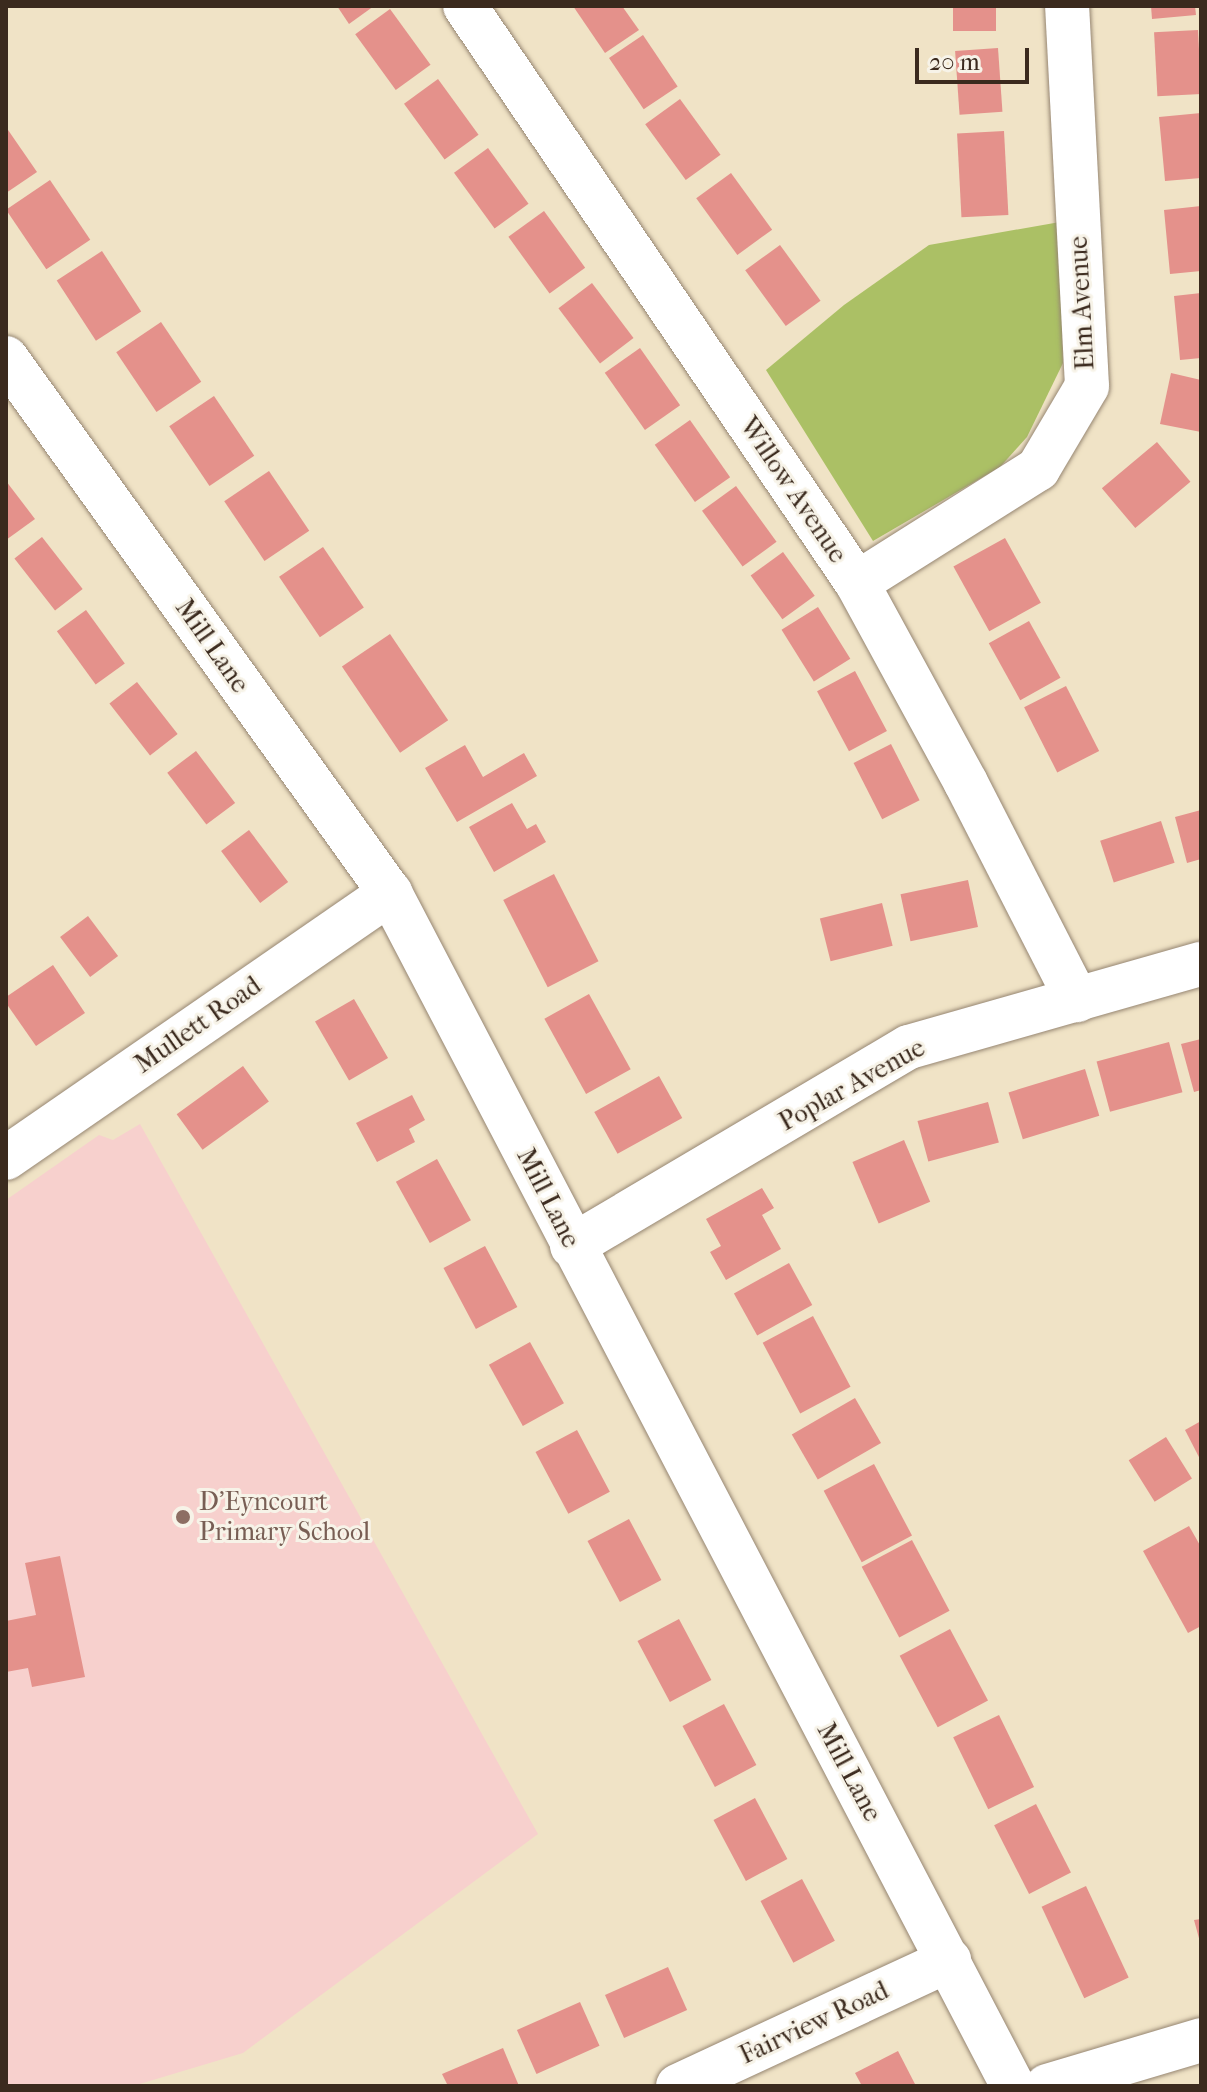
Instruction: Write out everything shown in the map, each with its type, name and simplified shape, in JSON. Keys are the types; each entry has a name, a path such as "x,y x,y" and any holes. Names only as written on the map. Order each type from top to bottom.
{"street":[{"name":"Willow Avenue","path":"465,6 857,583 966,783 1077,1000"},
{"name":"Elm Avenue","path":"857,583 1038,469 1087,386 1067,6"},
{"name":"Mill Lane","path":"6,358 390,893 1013,2086"},
{"name":"Mullett Road","path":"6,1158 390,893"},
{"name":"Poplar Avenue","path":"572,1246 909,1047 1201,964"},
{"name":"Fairview Road","path":"678,2086 949,1960"},
{"path":"1047,2086 1201,2040"}],"shaded area":[{"name":"D'Eyncourt Primary School","path":"140,1124 538,1834 243,2053 133,2086 6,2086 6,1200 99,1135 113,1140"}],"green space":[{"path":"1060,222 1063,363 1027,437 1000,467 873,541 766,370 844,305 929,245"}],"building":[{"path":"337,6 374,6 349,24"},
{"path":"573,6 622,6 639,30 605,53"},
{"path":"953,6 996,6 996,31 953,31"},
{"path":"1151,6 1195,6 1196,15 1152,19"},
{"path":"390,9 431,65 396,90 355,34"},
{"path":"1198,30 1201,94 1157,96 1154,32"},
{"path":"643,35 678,86 644,109 609,58"},
{"path":"998,48 1002,112 960,115 955,51"},
{"path":"438,79 479,135 445,160 404,104"},
{"path":"680,99 721,155 686,180 645,124"},
{"path":"1201,113 1201,178 1165,181 1159,117"},
{"path":"6,127 37,172 6,193"},
{"path":"1004,131 1008,215 961,217 957,133"},
{"path":"488,148 529,204 495,229 454,173"},
{"path":"731,173 772,230 737,255 696,198"},
{"path":"50,180 90,240 46,269 6,210"},
{"path":"1201,206 1201,271 1170,274 1164,210"},
{"path":"544,211 585,268 550,293 508,237"},
{"path":"780,245 821,301 786,326 745,270"},
{"path":"102,251 141,311 96,341 57,280"},
{"path":"592,283 634,338 600,363 558,308"},
{"path":"1201,293 1201,358 1180,360 1174,296"},
{"path":"161,322 201,382 156,412 116,352"},
{"path":"640,348 680,405 645,430 605,373"},
{"path":"1171,373 1201,380 1201,432 1160,424"},
{"path":"214,396 254,456 209,486 169,426"},
{"path":"690,420 730,477 695,502 655,445"},
{"path":"1157,442 1190,482 1135,528 1102,488"},
{"path":"269,471 309,531 264,561 224,501"},
{"path":"6,481 35,519 6,540"},
{"path":"736,486 777,542 743,567 702,511"},
{"path":"42,537 83,589 55,611 14,559"},
{"path":"1005,538 1041,603 989,631 953,567"},
{"path":"323,547 364,608 320,637 279,577"},
{"path":"783,552 815,596 782,619 751,576"},
{"path":"818,607 850,659 814,682 782,630"},
{"path":"86,610 125,663 96,685 57,631"},
{"path":"1029,621 1061,678 1020,700 989,643"},
{"path":"390,634 448,720 400,753 342,666"},
{"path":"855,671 887,731 849,751 817,691"},
{"path":"137,682 178,734 150,756 109,704"},
{"path":"1066,686 1099,751 1057,772 1024,707"},
{"path":"891,744 920,800 882,819 854,763"},
{"path":"465,745 483,777 524,753 537,776 457,822 425,768"},
{"path":"196,751 235,803 206,825 167,773"},
{"path":"512,803 527,829 536,824 546,842 494,872 469,827"},
{"path":"1201,810 1201,859 1187,863 1175,817"},
{"path":"1161,821 1175,863 1114,883 1100,841"},
{"path":"249,830 288,882 260,903 221,851"},
{"path":"554,874 598,961 548,987 503,900"},
{"path":"968,880 978,927 910,941 901,894"},
{"path":"882,903 893,946 831,961 820,918"},
{"path":"88,916 118,956 90,977 60,937"},
{"path":"53,965 85,1013 36,1046 6,1003 6,997"},
{"path":"589,994 631,1069 586,1094 544,1019"},
{"path":"354,999 388,1058 349,1080 315,1022"},
{"path":"1201,1039 1201,1090 1194,1092 1181,1044"},
{"path":"1169,1042 1182,1092 1110,1112 1097,1061"},
{"path":"243,1066 269,1102 203,1150 177,1114"},
{"path":"1085,1069 1099,1116 1023,1139 1008,1092"},
{"path":"659,1076 682,1118 618,1154 594,1112"},
{"path":"412,1095 425,1120 409,1129 415,1142 377,1162 356,1123"},
{"path":"988,1102 999,1143 928,1161 917,1121"},
{"path":"904,1140 930,1202 879,1224 852,1162"},
{"path":"437,1159 471,1220 430,1243 396,1182"},
{"path":"762,1188 774,1208 762,1215 781,1249 726,1280 710,1252 721,1246 706,1219"},
{"path":"485,1246 517,1307 476,1329 444,1268"},
{"path":"789,1263 812,1305 757,1336 734,1294"},
{"path":"813,1316 851,1387 800,1413 763,1343"},
{"path":"530,1342 564,1403 523,1426 489,1365"},
{"path":"855,1398 881,1443 818,1480 792,1434"},
{"path":"1201,1421 1201,1461 1185,1430"},
{"path":"577,1430 610,1492 568,1514 536,1452"},
{"path":"1166,1437 1192,1479 1155,1502 1129,1460"},
{"path":"874,1464 912,1536 862,1562 824,1491"},
{"path":"629,1519 661,1580 620,1602 588,1541"},
{"path":"1189,1526 1201,1547 1201,1626 1188,1633 1143,1551"},
{"path":"912,1540 950,1611 899,1637 862,1567"},
{"path":"60,1556 85,1677 32,1687 28,1668 6,1672 6,1621 36,1615 25,1563"},
{"path":"679,1619 711,1680 670,1702 638,1641"},
{"path":"950,1629 988,1701 938,1727 900,1656"},
{"path":"724,1704 756,1765 715,1787 683,1726"},
{"path":"999,1715 1034,1787 988,1809 953,1737"},
{"path":"755,1798 787,1859 746,1881 714,1820"},
{"path":"1036,1804 1071,1873 1029,1894 994,1825"},
{"path":"802,1879 835,1941 793,1963 761,1901"},
{"path":"1086,1886 1129,1978 1084,1998 1042,1907"},
{"path":"1201,1919 1201,1942 1200,1942 1194,1920"},
{"path":"668,1967 687,2010 624,2038 605,1995"},
{"path":"580,2002 600,2046 536,2074 517,2030"},
{"path":"503,2048 519,2086 448,2086 442,2074"},
{"path":"898,2051 916,2086 862,2086 855,2073"}],"place":[{"name":"D'Eyncourt Primary School","path":"183,1517"}]}
